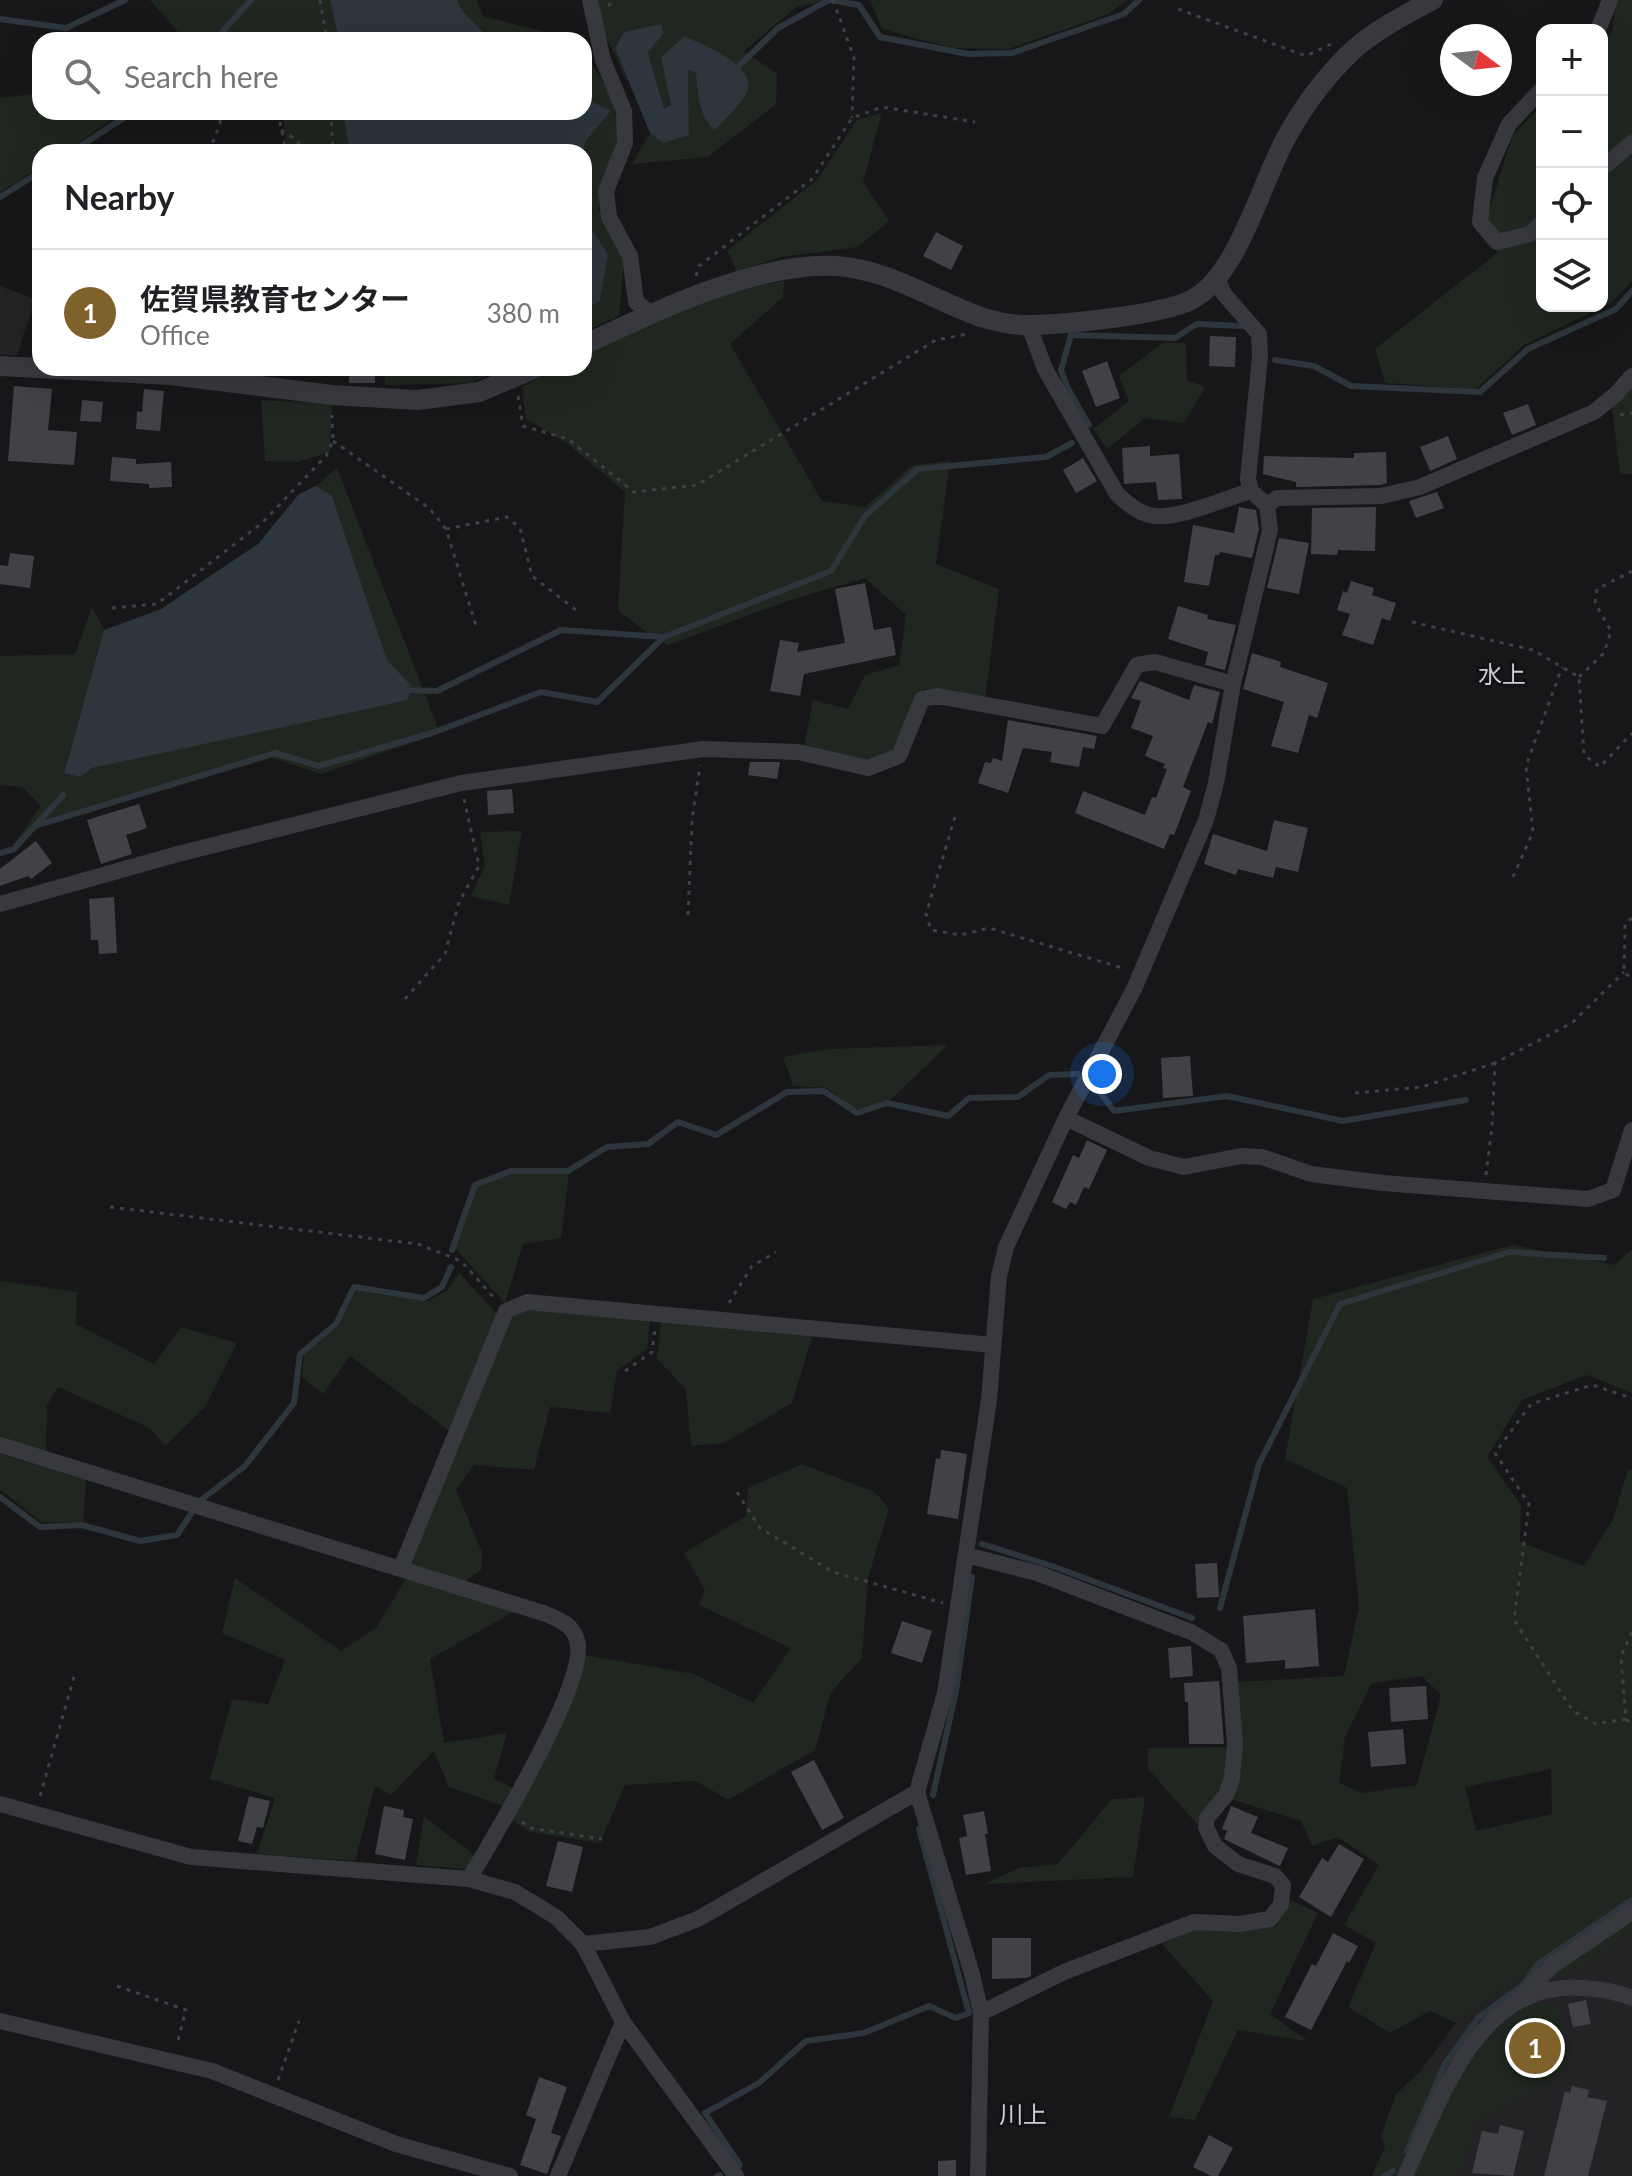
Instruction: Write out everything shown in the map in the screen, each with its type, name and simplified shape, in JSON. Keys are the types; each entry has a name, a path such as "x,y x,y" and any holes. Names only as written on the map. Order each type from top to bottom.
{"street":[{"path":"590,0 603,60 624,111 625,143 606,191 609,217 630,256 636,302 650,313"},
{"path":"592,341 650,313 725,285 799,267 835,266 869,271 895,278 949,305 988,319 1029,326 1164,310 1194,299 1218,278 1240,240 1286,138 1318,89 1353,50 1433,0"},
{"path":"1600,24 1610,0"},
{"path":"1536,95 1509,124 1485,178 1480,222 1497,242 1530,234 1536,228"},
{"path":"1608,163 1632,143"},
{"path":"978,2176 981,2013 917,1792 945,1693 989,1400 999,1276 1006,1247 1066,1118 1141,974 1206,820 1216,783 1233,684 1270,530 1267,505 1251,491 1248,479 1260,356 1259,334 1223,293 1218,278"},
{"path":"1029,326 1045,369 1117,494 1132,508 1154,516 1179,513 1251,491"},
{"path":"0,366 32,368"},
{"path":"179,376 332,395 418,400 479,392 519,376"},
{"path":"1267,505 1277,498 1381,496 1420,487 1594,412 1632,376"},
{"path":"0,904 178,854 461,783 703,749 798,752 868,768 899,756 922,699 937,696 1102,726 1137,665 1155,662 1233,684"},
{"path":"1066,1118 1149,1158 1184,1167 1241,1156 1262,1157 1311,1174 1383,1183 1588,1199 1613,1190 1632,1130"},
{"path":"401,1568 506,1311 527,1302 993,1345"},
{"path":"0,1445 401,1568 546,1614 570,1625 579,1643 575,1669 558,1717 509,1814 469,1879"},
{"path":"966,1555 1037,1573 1191,1632 1221,1650 1229,1668 1235,1744 1232,1778 1226,1795 1207,1818 1206,1827 1215,1846 1238,1864 1275,1876 1283,1885 1281,1904 1270,1919 1240,1924 1194,1922 1064,1972 981,2013"},
{"path":"583,1944 650,1937 698,1919 917,1792"},
{"path":"0,1804 191,1857 469,1879 515,1892 556,1917 583,1944 623,2022 736,2176"},
{"path":"1405,2176 1457,2067 1486,2025 1519,1999 1553,1965 1632,1912"},
{"path":"1519,1999 1562,1986 1617,1991 1632,1998"},
{"path":"0,2021 212,2071 396,2144 510,2176"},
{"path":"558,2176 623,2022"}],"path":[{"path":"320,0 326,32"},
{"path":"688,299 699,266 812,179 852,118 854,58 833,0"},
{"path":"1178,9 1306,56 1331,43 1353,50"},
{"path":"852,118 882,107 975,122"},
{"path":"212,144 220,120"},
{"path":"279,120 284,144"},
{"path":"331,120 333,144"},
{"path":"281,130 299,144"},
{"path":"515,378 523,426 568,439 634,492 697,485 936,340 970,334"},
{"path":"112,608 157,604 262,523 326,456 333,441 332,395"},
{"path":"333,441 429,508 446,529 477,629"},
{"path":"446,529 507,517 520,528 532,576 576,610"},
{"path":"1632,571 1597,589 1595,603 1611,631 1604,653 1579,677 1584,755 1600,767 1632,733"},
{"path":"1412,622 1533,650 1579,677"},
{"path":"1513,877 1533,832 1526,766 1562,667"},
{"path":"688,915 692,820 703,749"},
{"path":"405,999 445,954 459,902 479,866 461,783"},
{"path":"955,817 926,914 931,930 961,935 989,928 1141,974"},
{"path":"1355,1093 1422,1087 1495,1063 1572,1023 1624,972 1625,924 1632,918"},
{"path":"1624,972 1632,979"},
{"path":"1484,1190 1492,1127 1495,1063"},
{"path":"110,1207 418,1244 461,1261 506,1311"},
{"path":"718,1319 752,1266 776,1252"},
{"path":"625,1371 652,1352 656,1314"},
{"path":"1626,1719 1596,1724 1573,1711 1514,1620 1529,1504 1495,1453 1531,1404 1592,1385 1632,1398"},
{"path":"737,1492 760,1528 833,1572 958,1608"},
{"path":"1632,1632 1621,1656 1626,1719 1632,1724"},
{"path":"34,1815 74,1677"},
{"path":"509,1814 530,1828 602,1839"},
{"path":"117,1986 186,2010 173,2060"},
{"path":"272,2095 299,2021"}],"shaded area":[{"path":"150,0 330,0 337,32 178,32"},
{"path":"330,0 457,0 462,11 483,32 337,32"},
{"path":"457,0 477,0 483,16 546,32 483,32 462,11"},
{"path":"597,0 826,0 795,8 744,51 777,74 776,104 708,157 632,164 650,133 663,142 689,135 688,69 695,72 661,57 671,105 664,110 648,51 664,33 624,32 615,47 630,87 602,29","holes":["696,72 747,94 697,92"]},
{"path":"870,0 1127,0 1109,14 1009,49 952,48 882,29"},
{"path":"1617,0 1632,0 1632,281 1608,304 1608,36 1612,32"},
{"path":"661,24 664,33 648,52 664,109 671,105 661,57 685,36 729,59 746,76 748,86 742,100 715,130 702,111 696,72 688,70 689,135 663,143 650,133 615,48 624,32"},
{"path":"592,64 615,102 618,136 598,208 624,260 619,316 592,328 592,305 600,301 608,254 592,229 592,144 585,144 611,111 592,101"},
{"path":"32,94 32,120 112,120 76,144 32,144 32,173 0,192 0,98"},
{"path":"592,101 611,111 585,144 349,144 344,120 592,120"},
{"path":"1536,111 1536,312 1592,312 1524,345 1476,389 1385,383 1375,349 1497,253 1486,220 1513,135"},
{"path":"882,113 863,182 889,221 858,247 781,257 737,271 727,251 817,180 857,120"},
{"path":"283,120 344,120 349,144 287,144"},
{"path":"592,229 608,254 600,301 592,305"},
{"path":"784,281 783,297 730,344 822,501 865,507 913,465 950,461 936,564 999,589 985,700 923,689 907,717 894,751 867,760 804,747 813,700 848,709 865,675 899,665 906,615 865,578 787,601 668,645 618,610 625,492 568,444 526,419 522,387 543,376 592,376 592,352 656,320 730,291"},
{"path":"0,286 32,298 32,308 17,356 0,354"},
{"path":"1163,343 1186,343 1187,380 1205,387 1184,423 1145,418 1107,449 1093,429 1129,401 1119,376"},
{"path":"384,376 486,376 471,383 385,385"},
{"path":"1632,386 1632,474 1620,474 1612,408"},
{"path":"261,400 332,404 330,452 297,462 265,461"},
{"path":"337,468 440,733 321,774 272,758 42,826 13,845 41,806 22,787 0,785 0,656 75,654 92,607 104,630 64,772 81,777 92,768 411,685 387,660 332,496 316,486"},
{"path":"316,486 332,496 387,660 411,685 408,700 92,768 81,777 64,773 104,630 161,609 258,544 299,494"},
{"path":"522,831 509,905 471,896 485,866 480,832"},
{"path":"948,1045 890,1100 856,1110 827,1088 793,1086 783,1057 829,1049"},
{"path":"512,1172 569,1173 561,1238 523,1244 505,1303 455,1248 477,1187"},
{"path":"1512,1245 1615,1265 1632,1249 1632,1393 1587,1375 1522,1400 1487,1457 1521,1505 1520,1542 1584,1566 1613,1519 1628,1469 1632,1470 1632,1932 1578,1970 1515,1979 1456,2023 1430,2011 1390,2033 1348,2007 1376,1943 1344,1925 1379,1865 1338,1837 1312,1846 1301,1821 1231,1799 1237,1682 1344,1676 1359,1607 1347,1488 1285,1459 1313,1299","holes":["1422,1676 1441,1695 1417,1785 1362,1793 1339,1783 1345,1737 1372,1683","1551,1769 1552,1814 1476,1831 1465,1787"]},
{"path":"459,1273 499,1316 451,1432 350,1356 323,1394 302,1377 304,1353 338,1327 356,1291 427,1301 448,1290"},
{"path":"0,1281 77,1292 76,1324 154,1364 181,1327 237,1343 205,1407 166,1445 148,1427 58,1387 47,1405 46,1451 0,1437"},
{"path":"527,1310 650,1320 647,1349 617,1371 610,1413 550,1407 534,1470 474,1465 456,1490 482,1552 481,1570 464,1582 411,1565 511,1318"},
{"path":"661,1322 813,1334 792,1403 724,1443 691,1446 686,1389 657,1359"},
{"path":"0,1454 86,1480 83,1522 41,1522 0,1489"},
{"path":"802,1464 875,1492 889,1509 868,1578 862,1658 831,1692 815,1750 728,1800 696,1781 625,1785 600,1843 530,1832 512,1820 584,1655 694,1674 753,1703 791,1648 699,1605 705,1590 684,1553 746,1516 748,1488"},
{"path":"407,1577 517,1610 430,1659 444,1743 507,1733 494,1779 513,1788 503,1806 449,1787 434,1751 391,1795 375,1786 355,1861 257,1854 275,1798 210,1779 232,1699 268,1704 285,1660 222,1633 235,1578 341,1651 376,1628"},
{"path":"1228,1747 1224,1785 1197,1824 1148,1769 1148,1748"},
{"path":"1145,1797 1133,1877 984,1884 1019,1868 1058,1864 1112,1799"},
{"path":"424,1816 474,1855 467,1869 416,1865"},
{"path":"1288,1899 1318,1913 1270,2014 1308,2041 1238,2030 1195,2120 1169,2117 1213,2001 1162,1944 1201,1927 1276,1926"},
{"path":"1632,1932 1632,2176 1372,2176 1385,2147 1381,2136 1396,2094 1419,2073 1456,2023 1515,1979 1578,1970"},
{"path":"1560,2003 1565,2071 1477,2122 1459,2176 1372,2176 1385,2147 1381,2136 1396,2094 1419,2073 1467,2064 1497,2030 1526,2006"}],"building":[{"path":"936,232 963,246 951,270 923,256"},
{"path":"1210,336 1236,337 1235,367 1209,366"},
{"path":"1107,361 1120,398 1096,407 1082,371"},
{"path":"349,376 375,376 375,383 349,383"},
{"path":"14,386 52,389 48,430 77,432 74,465 8,461"},
{"path":"144,389 164,391 160,431 136,429 137,411 142,412"},
{"path":"82,400 103,402 101,422 80,421"},
{"path":"1528,404 1536,425 1512,435 1503,413"},
{"path":"1448,436 1457,459 1430,471 1420,447"},
{"path":"1150,446 1150,456 1179,454 1182,499 1158,500 1156,482 1124,484 1122,448"},
{"path":"1386,452 1387,483 1380,485 1296,487 1296,482 1263,474 1264,456 1354,458 1354,453"},
{"path":"112,457 136,459 136,464 171,462 172,487 149,488 149,484 110,481"},
{"path":"1083,458 1097,481 1076,493 1063,470"},
{"path":"1437,492 1444,508 1416,518 1409,501"},
{"path":"1239,507 1256,510 1259,529 1252,558 1220,552 1215,555 1209,586 1184,582 1193,525 1234,533"},
{"path":"1376,507 1375,551 1338,550 1337,555 1311,554 1312,508"},
{"path":"1279,538 1309,543 1299,594 1267,588"},
{"path":"10,553 34,556 30,588 0,584 0,565 8,566"},
{"path":"1351,581 1374,588 1372,595 1396,603 1390,621 1382,618 1373,645 1342,635 1350,614 1337,610 1343,591 1347,593"},
{"path":"865,583 874,630 891,627 896,655 804,674 800,696 770,691 780,640 799,643 797,652 845,643 835,589"},
{"path":"1178,606 1208,615 1207,619 1236,625 1225,670 1205,665 1208,652 1168,639"},
{"path":"1252,653 1281,662 1280,667 1328,683 1317,718 1309,715 1298,753 1271,746 1284,702 1243,689"},
{"path":"1140,681 1189,700 1194,685 1220,692 1212,724 1208,722 1183,787 1191,791 1174,835 1170,834 1164,849 1075,813 1083,791 1145,815 1152,797 1156,798 1167,769 1163,768 1165,764 1145,756 1153,736 1131,728 1141,701 1131,698"},
{"path":"1008,720 1097,736 1094,749 1083,747 1079,767 1050,762 1052,752 1023,748 1008,793 978,783 985,762 991,763 993,758 1002,761"},
{"path":"750,762 780,762 777,779 748,775"},
{"path":"512,789 514,813 488,815 487,791"},
{"path":"139,804 147,828 126,835 132,854 101,864 87,820"},
{"path":"1274,820 1308,828 1298,872 1276,867 1273,878 1238,869 1236,875 1204,864 1213,834 1267,851"},
{"path":"36,841 52,863 31,879 28,876 0,886 0,869"},
{"path":"114,897 117,953 99,954 98,940 91,940 89,899"},
{"path":"1190,1056 1193,1096 1163,1098 1161,1058"},
{"path":"1087,1140 1107,1150 1089,1189 1084,1187 1076,1205 1070,1202 1066,1209 1052,1202 1073,1155 1079,1158"},
{"path":"941,1450 967,1454 958,1519 927,1514 936,1458 940,1459"},
{"path":"1217,1563 1219,1597 1197,1598 1195,1564"},
{"path":"1315,1609 1319,1666 1285,1669 1285,1660 1246,1663 1243,1616"},
{"path":"902,1621 932,1631 922,1663 891,1653"},
{"path":"1191,1646 1193,1676 1170,1678 1168,1648"},
{"path":"1219,1681 1224,1744 1189,1744 1188,1702 1185,1702 1184,1683"},
{"path":"1426,1686 1428,1719 1391,1722 1389,1688"},
{"path":"1403,1729 1406,1764 1371,1767 1368,1732"},
{"path":"814,1760 844,1818 822,1830 791,1772"},
{"path":"249,1796 270,1801 263,1828 257,1827 252,1844 238,1841"},
{"path":"384,1806 404,1810 403,1817 413,1819 405,1860 375,1854"},
{"path":"1231,1806 1258,1817 1251,1833 1288,1848 1280,1866 1224,1839 1227,1831 1222,1829"},
{"path":"984,1811 991,1871 966,1875 959,1838 967,1836 963,1815"},
{"path":"558,1841 583,1847 572,1892 546,1886"},
{"path":"1339,1844 1364,1859 1331,1917 1299,1897 1322,1858 1328,1862"},
{"path":"1333,1933 1358,1946 1311,2030 1285,2017 1312,1964 1316,1966"},
{"path":"992,1938 1031,1938 1031,1976 992,1979"},
{"path":"1586,2000 1591,2024 1573,2027 1568,2004"},
{"path":"539,2077 567,2087 551,2133 561,2136 547,2174 520,2165 536,2119 526,2115"},
{"path":"1572,2086 1589,2090 1587,2097 1607,2101 1588,2176 1544,2176 1565,2091 1570,2093"},
{"path":"1500,2125 1524,2131 1513,2176 1472,2173 1482,2131 1498,2134"},
{"path":"1209,2135 1233,2148 1218,2176 1193,2167"},
{"path":"956,2160 956,2176 938,2176 938,2161"}],"waterway":[{"path":"0,19 66,28 125,0"},
{"path":"222,32 251,0"},
{"path":"740,65 778,28 829,0"},
{"path":"830,0 859,5 880,37 968,54 1012,53 1124,14 1139,0"},
{"path":"83,144 121,120"},
{"path":"0,197 32,177"},
{"path":"1275,360 1314,366 1351,386 1480,392 1528,349 1616,309 1632,291"},
{"path":"1089,425 1061,370 1071,335 1175,338 1197,324 1243,326"},
{"path":"403,690 437,691 561,630 664,637 831,571 865,516 918,469 1046,457 1072,443"},
{"path":"35,826 275,753 319,766 432,733 541,692 597,702 664,637"},
{"path":"0,853 14,849 63,795"},
{"path":"452,1250 475,1185 511,1171 568,1171 607,1147 648,1144 678,1122 716,1135 787,1092 824,1091 857,1113 887,1103 948,1116 969,1098 1018,1097 1049,1075 1078,1074"},
{"path":"1096,1087 1114,1111 1227,1096 1343,1121 1466,1100"},
{"path":"1220,1608 1259,1464 1340,1304 1510,1252 1604,1258"},
{"path":"201,1500 245,1466 294,1403 300,1354 336,1324 354,1287 424,1298 442,1287 451,1267"},
{"path":"0,1497 40,1527 82,1525 140,1541 177,1535 191,1514"},
{"path":"982,1544 1055,1567 1192,1618"},
{"path":"933,1795 956,1691 972,1577"},
{"path":"740,2165 705,2113 759,2083 806,2041 864,2033 929,2006 956,2018 969,2013 919,1829"},
{"path":"1407,2151 1445,2064 1479,2017 1523,1985 1538,1964 1632,1900"},
{"path":"1384,2176 1393,2171"}],"place":[{"name":"佐賀県教育センター","path":"1535,2048"}],"district":[{"name":"水上","path":"1502,673"},
{"name":"川上","path":"1023,2113"}]}
